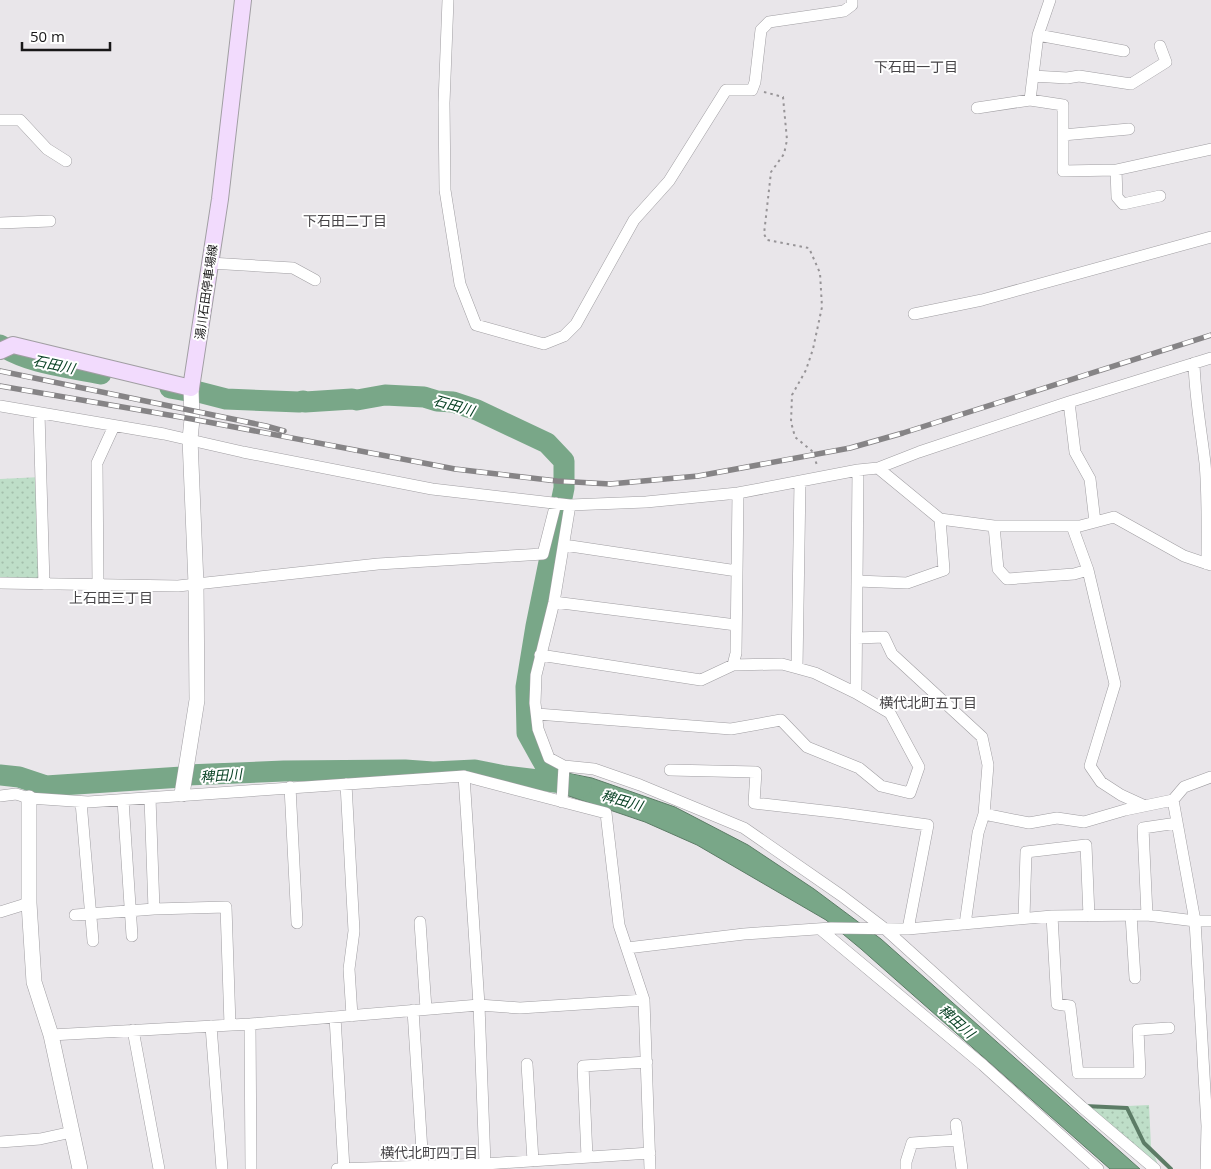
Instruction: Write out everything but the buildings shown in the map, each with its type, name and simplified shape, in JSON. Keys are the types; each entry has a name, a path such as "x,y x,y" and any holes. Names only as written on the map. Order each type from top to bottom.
{"main road":[{"name":"湯川石田停車場線","path":"191,388 220,199 243,0"},
{"path":"7,348 191,388"}],"street":[{"path":"448,0 444,103 445,190 460,284 476,325 544,344 564,336 576,324 634,220 669,181 726,90 752,90 755,82 761,30 769,22 844,11 852,5 852,0"},
{"path":"1030,100 1038,35 1050,0"},
{"path":"1038,35 1124,51"},
{"path":"1033,76 1067,78 1079,76 1131,84 1166,62 1160,46"},
{"path":"977,108 1030,100 1063,105 1062,171 1116,170 1211,149"},
{"path":"0,120 20,120 47,149 66,161"},
{"path":"1063,135 1129,129"},
{"path":"1116,170 1117,197 1123,204 1160,196"},
{"path":"0,223 50,221"},
{"path":"914,314 982,300 1211,237"},
{"path":"210,263 293,268 315,280"},
{"path":"0,406 190,439 243,452 432,489 570,505 646,502 738,493 858,470 878,468 919,452 1069,402 1211,358"},
{"path":"878,468 940,519 994,526 1080,526 1114,517 1184,556 1209,564 1209,486 1195,396 1194,363"},
{"path":"182,794 197,700 196,584 190,439 192,419 191,388"},
{"path":"1069,402 1075,452 1090,479 1095,522"},
{"path":"39,413 44,584"},
{"path":"98,584 97,463 114,426"},
{"path":"856,693 858,470"},
{"path":"798,668 800,481"},
{"path":"733,665 736,653 738,493"},
{"path":"0,583 178,586 378,564 543,554 556,504"},
{"path":"570,505 554,602 536,675 535,703 538,729 548,758 564,766 594,769 640,785 744,828 842,896 1082,1108 1154,1169"},
{"path":"857,581 907,583 944,570 940,519"},
{"path":"994,526 998,570 1007,579 1074,574 1088,570"},
{"path":"1072,526 1088,570 1115,684 1090,766 1101,782 1121,796 1145,806"},
{"path":"564,545 737,571"},
{"path":"554,602 736,625"},
{"path":"856,638 884,637 892,654 982,737 988,765 984,814 978,833 965,924"},
{"path":"537,714 731,729 781,720 807,747 858,768 881,786 910,793 920,767 890,714 856,693 815,673 782,664 733,665 701,680 540,655"},
{"path":"562,802 564,766"},
{"path":"670,770 756,772 754,803 928,825 908,929"},
{"path":"464,776 479,1005 480,1166"},
{"path":"0,796 16,794 29,798 82,802 464,776 606,813 619,925 644,1000 650,1169"},
{"path":"984,814 1029,823 1057,818 1084,822 1125,810 1173,800 1184,787 1211,777"},
{"path":"346,784 354,931 349,969 352,1016"},
{"path":"290,787 297,923"},
{"path":"29,798 29,903 34,982 51,1035 80,1169"},
{"path":"150,798 154,909"},
{"path":"123,800 132,936"},
{"path":"1173,800 1195,922 1207,1126 1206,1169"},
{"path":"82,802 93,941"},
{"path":"1147,915 1143,828 1177,824"},
{"path":"1024,918 1026,852 1086,845 1089,916"},
{"path":"0,912 29,903"},
{"path":"74,915 154,909 226,907 230,1025"},
{"path":"1131,915 1135,978"},
{"path":"627,948 744,934 826,928 908,929 1052,916 1147,915 1195,922 1211,921"},
{"path":"1052,916 1057,1004 1070,1006 1078,1073 1140,1073 1138,1030 1169,1028"},
{"path":"420,922 426,1010"},
{"path":"826,928 983,1065 1098,1169"},
{"path":"1198,985 1211,986"},
{"path":"51,1035 250,1024 479,1005 520,1008 644,1000"},
{"path":"413,1010 423,1167"},
{"path":"335,1017 344,1169"},
{"path":"250,1024 251,1169"},
{"path":"211,1026 222,1169"},
{"path":"133,1030 159,1169"},
{"path":"587,1157 583,1066 647,1062"},
{"path":"527,1064 537,1163"},
{"path":"956,1124 962,1169"},
{"path":"0,1142 40,1139 72,1132"},
{"path":"906,1169 906,1162 912,1142 958,1140"},
{"path":"337,1169 480,1166 650,1153"}],"path":[{"path":"752,90 783,97 785,108 787,140 784,154 771,172 764,234 767,240 809,248 820,273 822,307 806,370 792,395 791,422 795,437 812,451 821,477"}],"shaded area":[{"path":"41,477 44,584 0,583 0,479"},
{"path":"1149,1105 1151,1146 1158,1165 1085,1108"}],"water":[{"path":"557,771 592,778 675,807 748,845 814,889 881,939 1140,1169 1110,1169 826,920 697,845 645,822 557,792 552,786 552,776"}],"waterway":[{"name":"石田川","path":"0,345 23,357 36,361 101,374"},
{"name":"石田川","path":"170,388 191,390 226,399 299,402 357,400 385,395 424,397 437,401 453,402 477,410 547,443 564,461 564,488 536,626 526,687 527,733 546,767 563,783"},
{"name":"稗田川","path":"0,775 19,777 46,786 182,777 187,775 284,771 405,770 433,772 475,770 581,787"},
{"path":"1085,1106 1127,1108 1144,1143 1171,1169"}],"railway":[{"path":"0,386 192,419 455,469 557,481 610,484 698,476 850,448 903,433 1211,335"},
{"path":"0,371 284,431"}],"district":[{"name":"下石田一丁目","path":"916,66"},
{"name":"下石田二丁目","path":"345,220"},
{"name":"上石田三丁目","path":"111,597"},
{"name":"横代北町五丁目","path":"928,702"},
{"name":"横代北町四丁目","path":"429,1152"}]}
